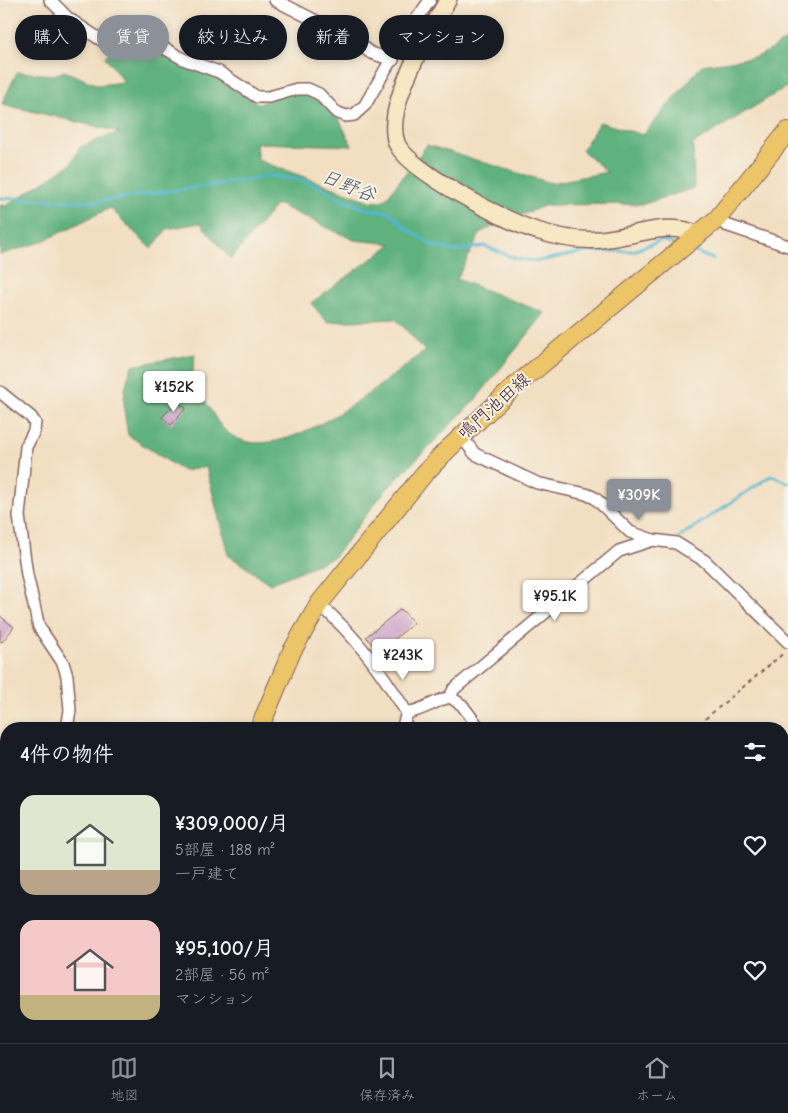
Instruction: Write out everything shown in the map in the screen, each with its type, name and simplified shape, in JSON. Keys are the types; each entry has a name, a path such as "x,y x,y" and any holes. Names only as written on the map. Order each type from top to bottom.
{"main road":[{"name":"鳴門池田線","path":"262,722 292,651 319,604 424,474 460,436 514,387 717,219 788,131"}],"street":[{"path":"50,0 74,23 104,42 111,43 144,36 178,56 219,72 256,96 269,97 297,89 308,89 319,94 336,112 346,116 354,115 365,106 393,60"},
{"path":"275,0 355,41 370,53 379,56"},
{"path":"419,15 430,0"},
{"path":"448,0 418,53 405,83 396,112 397,144 411,162 486,208 536,231 591,240 634,235 670,227 687,230 698,235"},
{"path":"717,219 726,225 788,246"},
{"path":"0,392 31,417 34,424 34,432 26,447 19,516 27,575 39,627 63,663 67,676 70,710 68,722"},
{"path":"460,436 475,454 537,483 586,494 595,498 630,532 653,540 676,543 705,561 788,642"},
{"path":"450,698 454,689 619,551 653,540"},
{"path":"319,604 349,632 380,669 404,722"},
{"path":"406,722 439,700 450,698 462,705 475,722"}],"path":[{"path":"701,722 788,649"}],"green space":[{"path":"788,40 788,86 693,144 694,188 644,204 546,205 481,232 457,279 545,313 476,399 384,492 334,557 270,584 228,555 206,467 183,471 128,435 124,401 126,385 132,366 195,354 193,377 197,386 213,414 232,436 258,443 287,438 318,425 379,386 425,351 396,319 327,322 311,303 392,244 354,240 277,204 231,259 200,223 167,229 151,249 110,208 43,241 0,255 0,205 6,206 71,164 80,147 119,132 2,104 17,72 54,75 64,71 98,85 124,82 107,60 169,60 169,57 191,64 259,104 296,88 336,112 352,146 256,143 258,160 372,202 385,200 427,145 551,183 607,172 582,150 600,122 643,135 702,65 757,57"}],"building":[{"path":"177,402 186,408 171,425 162,417"},
{"path":"401,609 414,623 379,652 366,637"},
{"path":"0,616 14,627 2,642 0,641"}],"waterway":[{"name":"日野谷","path":"0,198 94,202 271,176 302,180 366,209 391,213 406,228 434,246 456,251 484,246 517,259 539,261 588,251 633,251 662,240 673,244"},
{"name":"日野谷","path":"692,251 713,259"},
{"path":"678,538 772,475 788,483"}]}
